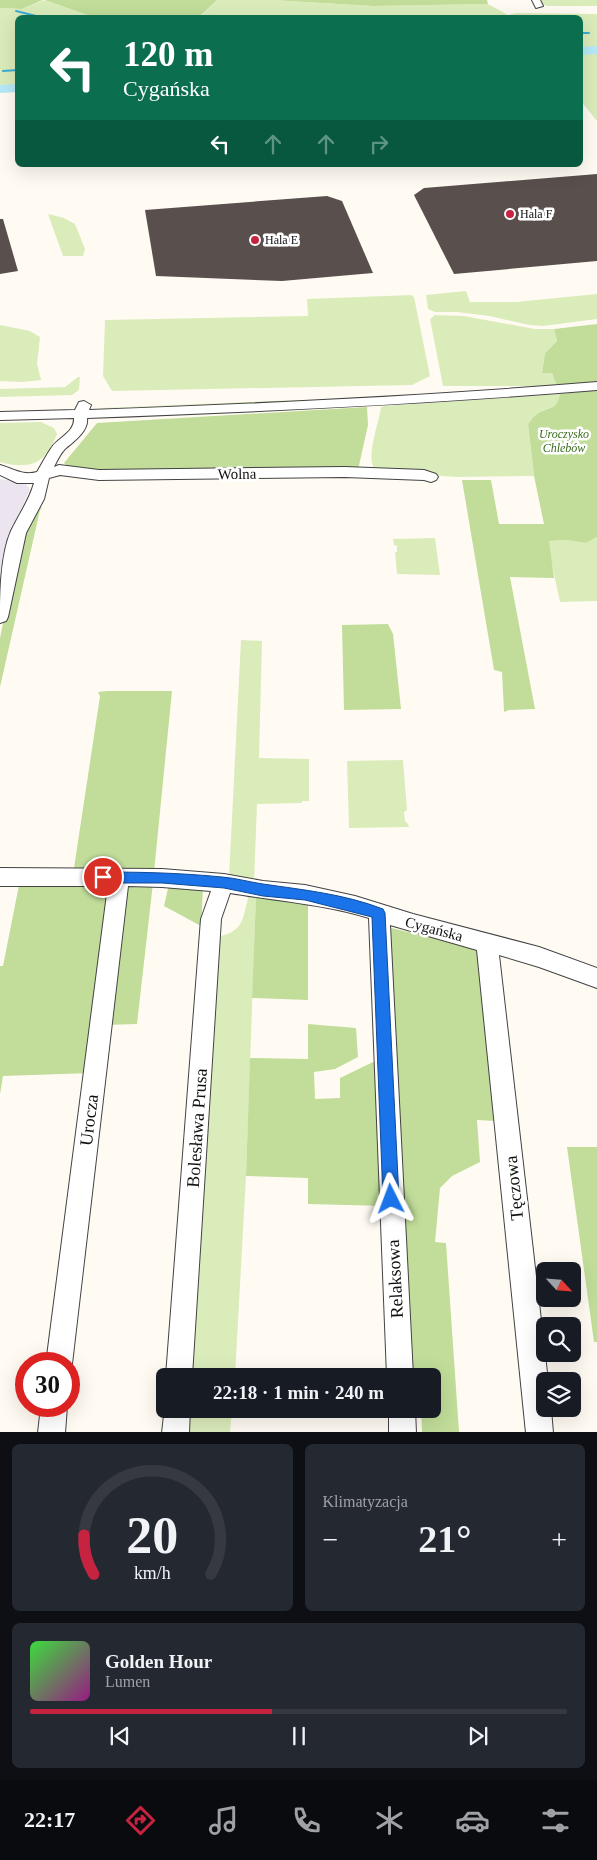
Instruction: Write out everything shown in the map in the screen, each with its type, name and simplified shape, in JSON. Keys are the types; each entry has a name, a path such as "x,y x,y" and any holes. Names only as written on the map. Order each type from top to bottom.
{"street":[{"path":"0,404 184,412 469,397 488,393 597,386"},
{"path":"0,416 83,408"},
{"path":"0,617 18,532 36,499 43,474 59,447 69,441 81,422 83,408"},
{"name":"Wolna","path":"4,471 17,478 30,479 62,470 99,475 362,472 424,475 430,477"},
{"name":"Cygańska","path":"0,877 162,878 224,882 263,890 305,894 355,905 539,957 597,978"},
{"name":"Urocza","path":"60,1352 119,877"},
{"name":"Bolesława Prusa","path":"180,1368 211,918 224,882"},
{"name":"Relaksowa","path":"379,913 400,1368"},
{"name":"Tęczowa","path":"487,943 540,1432"},
{"path":"51,1432 53,1417"},
{"path":"175,1432 176,1418"},
{"path":"402,1418 403,1432"}],"shaded area":[{"path":"0,479 25,483 30,489 12,530 3,589 0,589"}],"green space":[{"path":"0,0 43,0 22,9 0,8"},
{"path":"45,0 87,15 15,15 15,91 0,93 0,8 22,9"},
{"path":"45,0 217,0 201,15 87,15"},
{"path":"217,0 272,0 373,6 488,4 508,15 202,15"},
{"path":"272,0 487,0 488,4 373,6"},
{"path":"539,0 597,0 597,6 547,6"},
{"path":"516,13 597,14 597,48 592,49 597,54 597,121 583,104 583,15 508,15"},
{"path":"48,214 64,218 75,224 85,249 83,256 63,256"},
{"path":"466,291 470,302 516,302 597,294 597,319 543,326 529,325 489,316 457,312 435,312 428,309 426,295"},
{"path":"411,295 414,297 430,376 412,385 112,391 103,376 105,320 308,316 307,299"},
{"path":"435,315 464,316 535,329 554,329 557,341 545,353 542,373 552,373 557,386 443,386 430,319"},
{"path":"597,324 597,381 557,386 552,373 542,373 545,353 557,341 554,329"},
{"path":"0,325 30,331 40,337 37,364 41,380 22,382 0,381"},
{"path":"80,377 79,390 72,395 0,397 0,389 65,387"},
{"name":"Uroczysko Chlebów","path":"597,390 597,537 586,543 566,540 549,541 554,578 510,577 535,709 509,710 504,712 502,672 494,670 462,480 491,480 499,524 544,524 534,476 528,424 538,413 555,405 560,394"},
{"path":"560,394 557,403 553,407 540,412 528,424 534,476 456,477 402,473 374,468 371,455 381,407"},
{"path":"302,401 101,409 103,408"},
{"path":"367,407 368,425 358,470 70,469 64,463 97,423"},
{"path":"41,422 54,428 57,434 42,458 28,465 0,462 0,423"},
{"path":"39,507 42,508 0,687 0,638 18,548"},
{"path":"597,537 597,601 560,602 549,551 549,541 566,540 586,543"},
{"path":"435,538 440,575 397,574 395,552 397,552 397,546 394,545 393,539"},
{"path":"388,624 393,634 401,709 344,710 342,625"},
{"path":"241,640 262,641 259,758 309,759 309,801 302,801 302,803 257,804 254,883 229,877"},
{"path":"172,691 154,872 69,872 74,868 100,696 98,692"},
{"path":"403,760 407,810 404,812 405,821 409,827 349,828 347,761"},
{"path":"123,883 153,883 137,1024 106,1025"},
{"path":"109,884 91,1073 3,1076 0,1094 0,966 3,966 19,885"},
{"path":"169,884 203,888 201,926 164,906"},
{"path":"249,895 256,897 246,1176 235,1368 184,1368 217,937 233,931 241,923"},
{"path":"256,897 308,903 308,1000 252,998"},
{"path":"383,926 429,937 466,943 479,953 495,1121 477,1120 480,1162 452,1176 440,1188 435,1242 446,1243 459,1432 422,1432 421,1418 441,1418 441,1368 403,1368"},
{"path":"308,1024 356,1028 358,1057 335,1069 314,1072 315,1099 340,1098 340,1078 373,1062 379,1066 385,1206 308,1204 308,1178 246,1176 250,1058 308,1059"},
{"path":"567,1147 597,1147 597,1342 594,1342"},
{"path":"179,1418 231,1418 230,1432 178,1432"}],"building":[{"name":"Hala F","path":"597,174 597,261 454,274 414,195 424,188"},
{"name":"Hala E","path":"327,196 342,201 373,273 282,281 156,276 145,210"},
{"path":"0,219 3,219 18,271 0,274"}],"waterway":[{"path":"16,11 32,15"},
{"path":"583,33 589,33"},
{"path":"583,51 597,50"},
{"path":"3,71 15,70"},
{"path":"0,89 15,88"}],"place":[{"name":"Hala F","path":"510,214"},
{"name":"Hala E","path":"255,240"}],"route":[{"path":"103,877 224,882 263,890 305,894 355,905 379,913 391,1199"}]}
